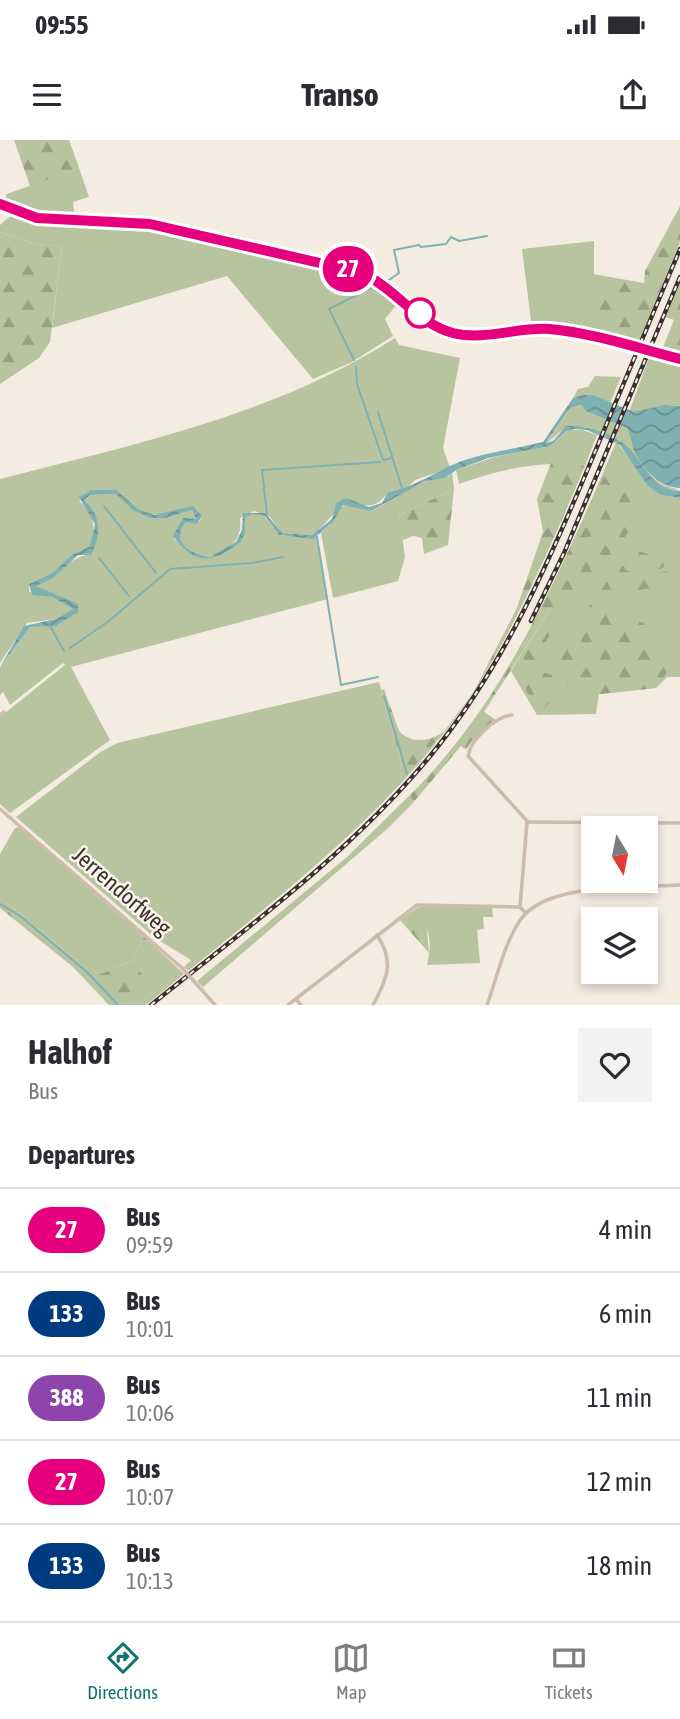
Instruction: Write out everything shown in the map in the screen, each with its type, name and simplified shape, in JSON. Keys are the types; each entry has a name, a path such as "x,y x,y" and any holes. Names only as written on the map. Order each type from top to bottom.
{"main road":[{"path":"0,204 37,218 150,224 359,272 380,282 433,324 454,334 550,329 601,337 680,359"}],"street":[{"path":"512,715 499,719 472,744 468,756 528,822 680,823"},
{"name":"Jerrendorfweg","path":"0,809 182,968 215,1005"},
{"path":"520,907 528,822"},
{"path":"488,1005 516,929 526,913 547,898 563,894 680,885"},
{"path":"288,1005 411,908 422,904 520,907 526,913"},
{"path":"373,1005 385,982 390,964 377,934"},
{"path":"296,999 301,1005"}],"green space":[{"path":"14,140 69,140 79,168 30,186"},
{"path":"79,168 89,197 73,202 74,213 38,212 4,199 7,194"},
{"path":"680,206 680,242 639,341 594,329 593,274 644,283 645,271"},
{"path":"13,214 45,222 151,228 360,275 399,302 385,319 393,336 352,362 313,379 227,276 52,328 62,246 35,244 0,232 0,225"},
{"path":"0,232 35,244 62,246 50,342 39,358 0,384"},
{"path":"594,241 594,329 531,321 522,249"},
{"path":"680,283 680,352 663,347 674,320 666,317"},
{"path":"395,338 399,345 460,358 443,448 450,468 415,480 405,490 388,492 375,504 360,505 348,501 312,535 281,533 270,517 254,511 240,518 239,532 233,543 209,557 189,550 181,541 180,536 186,522 199,522 202,517 196,509 151,514 141,511 113,492 91,491 79,501 93,521 90,546 71,555 54,572 29,584 29,592 52,597 73,609 56,619 27,623 0,663 0,479 153,439 253,407 302,388"},
{"path":"650,355 680,363 680,406 629,412"},
{"path":"595,376 621,377 610,403 593,395 573,398 578,389 588,387"},
{"path":"581,405 587,411 627,428 640,457 653,477 660,483 680,491 656,483 620,441 589,428 576,426 561,431 546,444 570,408"},
{"path":"569,430 583,430 597,435 585,466 553,464 521,467 459,484 456,470 495,457 550,446"},
{"path":"616,442 661,495 680,498 680,677 667,677 656,688 599,694 596,714 537,715 511,671 558,597 611,486 603,473"},
{"path":"551,463 585,466 523,603 474,692 516,610 543,532 537,499"},
{"path":"452,472 454,489 399,515 405,557 398,581 333,598 321,533 333,522 341,507 349,504 371,511 418,484 449,476"},
{"path":"603,473 611,486 610,499 558,597 484,712 496,720 471,742 466,750 461,746 412,804 411,794 443,760 472,723 522,643 565,558"},
{"path":"623,486 636,501 636,520 576,612 566,613 546,641 541,665 543,672 552,675 552,691 547,705 538,712 521,681 524,657 615,493"},
{"path":"454,489 448,545 424,554 422,538 413,536 401,541 399,515"},
{"path":"116,494 150,518 166,518 192,510 196,519 181,521 174,539 199,556 212,557 238,544 245,518 253,514 266,516 282,536 316,537 328,599 71,667 110,740 10,813 0,804 0,717 65,665 63,663 10,705 3,692 0,695 0,667 30,627 58,625 78,611 36,585 70,562 91,554 96,526 92,512 84,500 90,495"},
{"path":"626,547 663,559 664,567 651,574 634,573 619,556"},
{"path":"618,559 626,570 637,576 667,571 664,587 634,592 621,600 616,614 644,623 658,647 677,641 680,654 656,688 582,696 563,683 560,672 562,658 577,625 615,570"},
{"path":"379,682 399,754 402,778 436,742 473,693 443,734 411,772 377,808 304,876 188,971 184,967 191,960 155,938 16,817 99,753 117,743"},
{"path":"384,689 399,731 404,735 422,740 435,737 446,730 402,780 399,754 381,690"},
{"path":"411,794 412,804 387,829 203,987 197,981 347,857"},
{"path":"19,827 144,937 133,960 101,974 82,965 0,897 0,854 15,828"},
{"path":"0,897 82,965 101,974 133,960 144,937 148,940 138,969 154,991 137,1005 109,1005 73,967 0,908"},
{"path":"425,906 429,953 400,920 417,908"},
{"path":"417,908 492,908 493,917 483,917 484,929 477,930 480,963 427,965 429,935"},
{"path":"148,940 184,974 146,1005 137,1005 154,991 137,969"}],"water":[{"path":"593,395 634,412 665,405 680,406 680,488 665,485 647,470 634,450 627,428 586,411 581,405 570,408 546,443 553,441 566,426 580,426 604,433 623,443 654,480 670,489 680,491 680,498 661,495 648,486 620,445 587,430 575,429 567,431 550,446 488,458 456,470 445,478 425,481 371,511 343,505 333,522 313,539 279,535 266,516 253,514 245,518 245,533 240,542 212,558 192,554 173,536 183,518 196,519 192,510 166,518 150,518 133,510 116,494 90,495 84,500 94,512 98,526 97,540 91,555 78,555 53,578 36,586 78,604 78,612 56,626 30,627 0,667 24,626 56,619 73,609 52,597 32,595 29,584 54,572 71,555 90,546 95,524 79,497 91,490 116,490 138,509 154,515 193,506 202,516 197,524 186,522 180,536 181,541 189,550 210,557 236,542 242,530 243,513 265,513 282,533 312,535 332,519 336,503 346,498 369,507 382,503 388,492 408,487 468,459 543,442 573,398"}],"waterway":[{"path":"389,280 399,273 394,250 419,245 446,244 451,237 459,241 487,236"},
{"path":"354,360 329,309 377,285"},
{"path":"356,367 357,384 383,460 393,458"},
{"path":"378,412 403,491"},
{"path":"267,515 262,470 380,462"},
{"path":"104,506 156,573"},
{"path":"317,537 341,685 378,677"},
{"path":"70,648 109,621 170,569 252,563 283,557"},
{"path":"99,558 129,596"},
{"path":"49,624 64,651"},
{"path":"384,696 407,774"},
{"path":"0,904 19,915 87,972 118,1005"}],"railway":[{"path":"151,1005 333,856 400,790 457,721 502,650 541,575 680,249"},
{"path":"531,621 564,553 680,277"}],"bus line":[{"name":"27","path":"0,204 37,218 150,224 359,272 380,282 433,324 454,334 550,329 601,337 680,359"}]}
